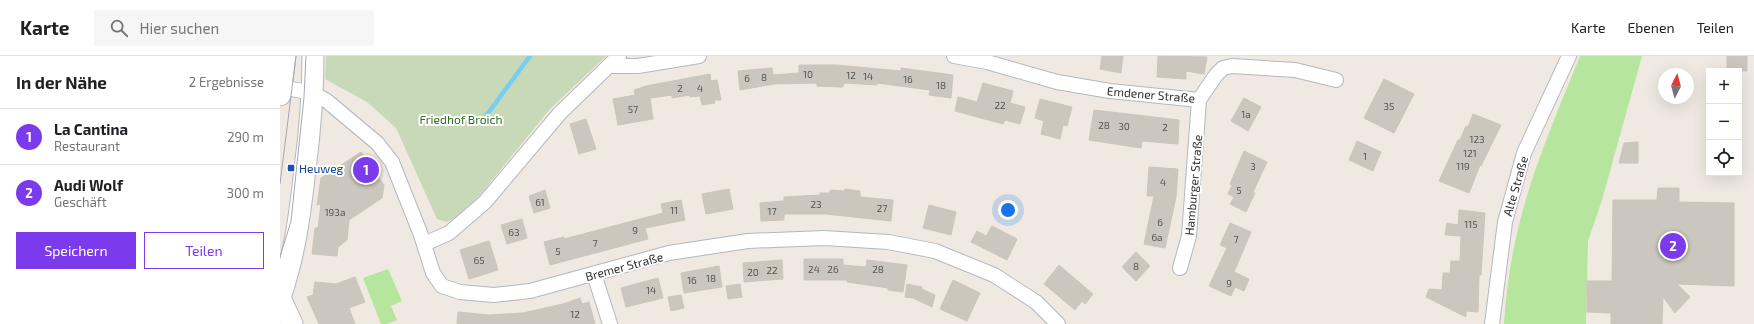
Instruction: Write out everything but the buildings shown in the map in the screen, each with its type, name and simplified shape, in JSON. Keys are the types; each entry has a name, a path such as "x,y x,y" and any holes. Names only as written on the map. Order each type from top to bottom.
{"main road":[{"path":"281,91 285,56"},
{"path":"292,324 280,298 290,268 299,223 313,93 313,56"}],"street":[{"path":"424,244 449,233 485,202 560,113 614,61 638,66 699,56"},
{"name":"Emdener Straße","path":"954,56 987,62 1057,82 1110,91 1199,100 1216,75 1223,68 1232,66 1295,70 1336,80"},
{"name":"Alte Straße","path":"1492,324 1505,222 1524,153 1569,56"},
{"name":"Bremer Straße","path":"281,91 313,93 327,101 354,122 377,143 392,162 424,244 433,273 442,286 460,292 494,295 530,292 669,254 748,241 824,238 888,242 935,251 994,276 1036,302 1058,324"},
{"name":"Hamburger Straße","path":"1180,268 1189,236 1199,100"},
{"path":"594,274 610,324"}],"green space":[{"name":"Friedhof Broich","path":"326,56 606,56 550,109 466,212 447,222 437,219 396,128 367,102 325,79"},
{"path":"1580,56 1642,56 1602,200 1588,241 1586,324 1504,324 1511,262 1525,203 1546,139"},
{"path":"388,269 402,301 391,306 397,320 387,324 381,324 363,278"}],"waterway":[{"path":"486,116 530,56"}],"tram line":[{"path":"280,184 296,56"},
{"path":"280,257 291,221 304,97 306,56"}],"place":[{"name":"Heuweg","path":"291,168"},
{"name":"La Cantina","path":"366,170"},
{"name":"Audi Wolf","path":"1673,246"}]}
